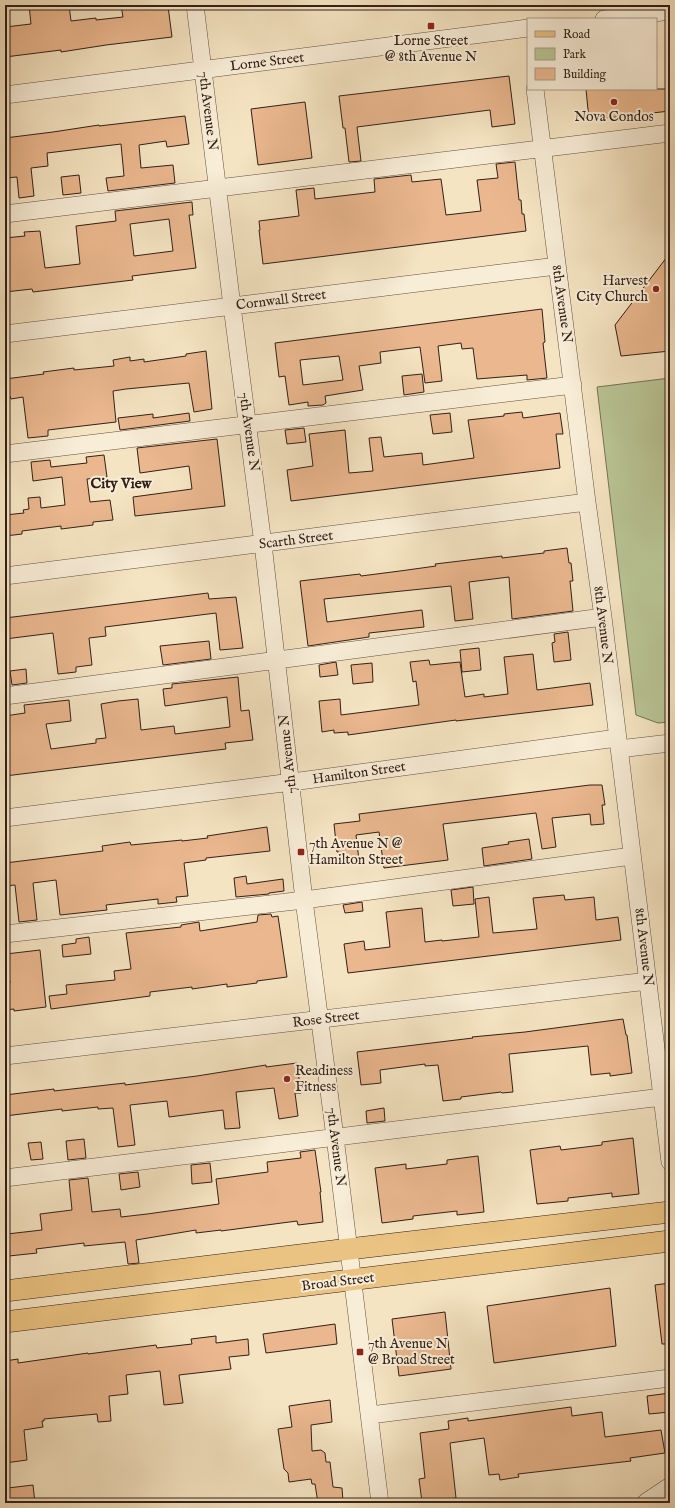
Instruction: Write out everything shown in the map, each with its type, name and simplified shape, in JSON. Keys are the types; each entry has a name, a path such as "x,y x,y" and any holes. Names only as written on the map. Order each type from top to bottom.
{"main road":[{"path":"5,1291 670,1212"},
{"name":"Broad Street","path":"5,1322 670,1241"}],"street":[{"name":"7th Avenue N","path":"195,5 232,306 264,544 292,782 304,900 336,1137 380,1503"},
{"path":"612,18 670,11"},
{"name":"Lorne Street","path":"5,95 527,29"},
{"name":"8th Avenue N","path":"535,90 648,981 666,1097 670,1162"},
{"path":"5,214 670,133"},
{"name":"Cornwall Street","path":"5,334 557,266"},
{"path":"5,454 573,385"},
{"name":"Scarth Street","path":"5,576 587,502"},
{"path":"5,696 603,617"},
{"name":"Hamilton Street","path":"5,818 292,782 618,744 670,743"},
{"path":"5,934 304,900 632,856"},
{"name":"Rose Street","path":"5,1056 648,981"},
{"path":"5,1178 666,1097"},
{"path":"370,1415 670,1378"},
{"path":"643,1503 670,1486"}],"green space":[{"path":"670,378 670,722 658,723 636,715 597,387"}],"building":[{"path":"29,5 69,5 71,21 123,17 121,5 138,5 139,9 168,6 172,37 61,52 61,50 5,57 5,27 31,24"},
{"path":"509,76 515,124 492,127 490,110 357,127 361,161 349,162 339,96"},
{"name":"Nova Condos","path":"670,89 670,111 589,120 586,90"},
{"path":"305,102 312,158 258,165 251,109"},
{"path":"185,116 189,144 167,147 166,141 139,145 141,168 173,165 175,183 108,191 106,178 124,176 121,144 47,153 48,166 31,168 34,196 19,198 17,177 5,178 5,138 99,125"},
{"path":"515,162 519,200 521,200 522,214 524,214 526,231 263,264 259,221 299,216 296,190 314,188 315,199 375,192 374,179 411,175 412,182 441,179 446,215 481,211 477,180 498,178 496,164"},
{"path":"79,175 81,193 63,195 61,177"},
{"path":"192,202 193,215 189,215 196,268 132,276 133,280 33,292 32,289 5,292 5,238 25,236 24,232 40,231 45,268 80,264 76,226 116,221 115,211","holes":["169,219 173,251 134,256 130,224"]},
{"name":"Harvest City Church","path":"670,253 670,351 621,356 615,325"},
{"path":"542,309 545,342 543,343 547,378 527,380 527,375 477,379 473,348 462,349 461,343 438,346 442,381 425,383 420,347 380,352 381,363 359,366 363,390 325,396 326,403 323,405 308,406 308,402 289,405 285,376 279,377 275,343","holes":["339,356 343,380 303,385 300,360"]},
{"path":"206,351 212,409 194,412 189,383 113,391 116,422 48,430 48,436 28,438 23,397 11,399 10,396 5,397 5,379 44,374 43,372 74,368 74,370 114,366 113,360 130,357 130,361 144,359 144,362 186,356 186,354"},
{"path":"422,374 424,392 404,395 402,376"},
{"path":"522,412 523,418 560,413 563,434 556,434 560,468 291,501 287,470 313,466 309,434 345,430 349,473 373,471 369,438 381,437 384,457 422,453 423,465 474,458 468,420 504,416 504,414"},
{"path":"189,413 190,421 120,430 118,418 153,414 153,418"},
{"path":"450,413 452,432 433,434 430,415"},
{"path":"304,428 306,442 287,444 285,430"},
{"path":"217,439 225,506 135,516 133,497 192,489 189,466 140,473 137,448"},
{"path":"104,455 107,477 87,479 90,502 110,500 113,520 93,522 93,525 61,529 61,526 22,531 22,534 5,536 5,515 24,513 23,510 29,509 28,498 40,497 41,508 65,505 62,477 33,481 31,462 50,460 51,467 87,463 86,457"},
{"path":"567,548 569,563 571,563 573,581 570,581 573,611 512,619 509,577 469,582 473,619 455,621 451,586 324,599 327,622 422,610 424,627 369,633 369,637 308,646 300,581 360,574 361,576 436,566 435,564 502,556 502,558 544,553 544,551"},
{"path":"208,593 209,599 236,597 243,648 220,650 216,613 105,627 106,636 89,638 92,665 76,667 76,672 58,674 53,633 5,639 5,618"},
{"path":"568,632 571,660 554,662 552,643 555,642 554,634"},
{"path":"209,641 211,659 163,665 160,646"},
{"path":"479,648 481,670 462,672 460,650"},
{"path":"533,654 537,690 590,683 593,705 456,720 348,735 348,732 334,733 334,730 322,732 319,701 340,699 341,715 419,705 416,681 413,682 410,662 429,660 430,665 460,662 465,697 484,694 484,697 508,694 504,657"},
{"path":"336,662 338,675 320,677 319,665"},
{"path":"372,663 373,682 353,684 351,665"},
{"path":"26,669 27,683 12,685 10,671"},
{"path":"238,677 241,711 249,710 253,740 225,743 226,749 5,776 5,716 25,713 24,705 69,700 71,721 46,724 51,749 96,743 96,739 106,738 101,704 118,701 138,699 141,730 174,726 175,734 230,727 227,697 165,706 163,689 172,688 172,684"},
{"path":"590,785 602,785 605,805 602,805 604,824 591,825 590,814 552,818 556,847 542,849 536,813 443,824 448,860 384,868 379,832 356,835 359,860 340,862 339,852 337,852 334,824 360,821 359,814"},
{"path":"267,827 270,851 206,858 206,860 184,863 188,896 176,897 177,902 158,904 158,899 106,905 107,910 60,915 56,880 33,883 37,920 19,922 15,885 5,886 5,863 103,851 102,846 130,842 131,845 182,841 208,838 207,836"},
{"path":"529,839 532,859 484,866 482,848"},
{"path":"246,876 247,884 283,879 284,891 236,897 234,878"},
{"path":"473,887 474,904 453,906 451,890"},
{"path":"564,895 565,900 594,897 596,920 618,917 621,940 348,973 344,944 364,941 365,950 390,947 386,912 422,908 425,942 442,941 479,937 475,899 489,897 493,933 537,929 533,898"},
{"path":"362,902 363,911 345,913 343,905"},
{"path":"271,914 272,917 278,916 287,977 227,987 227,984 192,989 192,987 150,992 150,996 51,1009 49,996 67,994 66,985 115,980 114,971 131,969 126,933 181,927 181,925 199,922 200,931 257,922 258,915"},
{"path":"89,937 91,954 63,957 62,945 76,943 76,939"},
{"path":"40,950 46,1007 14,1011 14,1009 5,1010 5,984 10,983 6,954"},
{"path":"623,1019 627,1035 632,1073 610,1076 610,1073 591,1075 588,1046 509,1054 513,1092 461,1097 461,1099 443,1101 438,1065 425,1066 425,1064 380,1070 381,1083 361,1085 357,1052"},
{"path":"297,1063 301,1093 295,1093 298,1116 279,1119 274,1088 236,1092 240,1128 225,1129 223,1110 169,1117 167,1101 130,1105 135,1145 118,1147 113,1108 98,1109 98,1107 62,1111 62,1109 5,1116 5,1095 125,1083 125,1085 197,1076 266,1065 266,1067"},
{"path":"384,1108 385,1121 367,1123 366,1111"},
{"path":"633,1138 639,1194 612,1197 612,1193 568,1198 568,1201 537,1204 530,1150 560,1146 561,1150 602,1145 602,1142"},
{"path":"84,1139 86,1158 68,1160 66,1141"},
{"path":"41,1142 43,1159 31,1160 28,1143"},
{"path":"315,1150 321,1192 323,1222 298,1225 297,1221 196,1233 196,1230 136,1240 139,1263 128,1264 125,1242 84,1246 84,1243 36,1249 37,1253 9,1256 7,1234 42,1230 40,1214 72,1210 69,1180 88,1178 92,1212 120,1209 121,1217 147,1214 219,1204 216,1179 268,1172 267,1162 301,1158 300,1152"},
{"path":"478,1156 484,1212 457,1215 457,1211 413,1216 413,1219 382,1223 375,1168 406,1164 406,1169 447,1164 447,1160"},
{"path":"210,1163 212,1182 192,1184 191,1165"},
{"path":"138,1172 140,1187 121,1190 119,1174"},
{"path":"670,1283 670,1344 662,1344 655,1285"},
{"path":"610,1288 616,1346 494,1363 487,1306"},
{"path":"445,1312 451,1369 399,1376 392,1319"},
{"path":"335,1324 337,1344 266,1353 263,1334"},
{"path":"216,1336 216,1343 248,1339 249,1355 229,1357 231,1369 179,1375 183,1403 164,1405 160,1371 126,1375 128,1394 109,1396 111,1421 98,1422 97,1414 44,1419 44,1421 42,1421 43,1427 24,1430 27,1460 5,1463 5,1361 18,1359 18,1363 156,1345 157,1348 192,1344 191,1339"},
{"path":"670,1393 670,1412 649,1414 647,1396"},
{"path":"330,1400 332,1422 311,1425 312,1451 321,1450 325,1453 326,1462 330,1462 333,1487 342,1488 343,1501 338,1503 318,1503 315,1484 312,1484 311,1479 289,1482 288,1473 284,1469 278,1429 292,1427 289,1406"},
{"path":"571,1407 572,1416 602,1412 605,1437 661,1430 665,1453 630,1458 631,1461 518,1474 519,1477 500,1480 499,1474 489,1475 484,1438 450,1443 456,1498 422,1502 419,1479 425,1478 420,1433 449,1429 448,1421 468,1418 468,1421"},
{"path":"33,1485 35,1503 10,1503 8,1488"}],"place":[{"name":"Lorne Street @ 8th Avenue N","path":"431,26"},
{"name":"Nova Condos","path":"614,102"},
{"name":"Harvest City Church","path":"656,289"},
{"name":"7th Avenue N @ Hamilton Street","path":"301,852"},
{"name":"Readiness Fitness","path":"287,1079"},
{"name":"7th Avenue N @ Broad Street","path":"360,1352"}],"district":[{"name":"City View","path":"121,483"}]}
